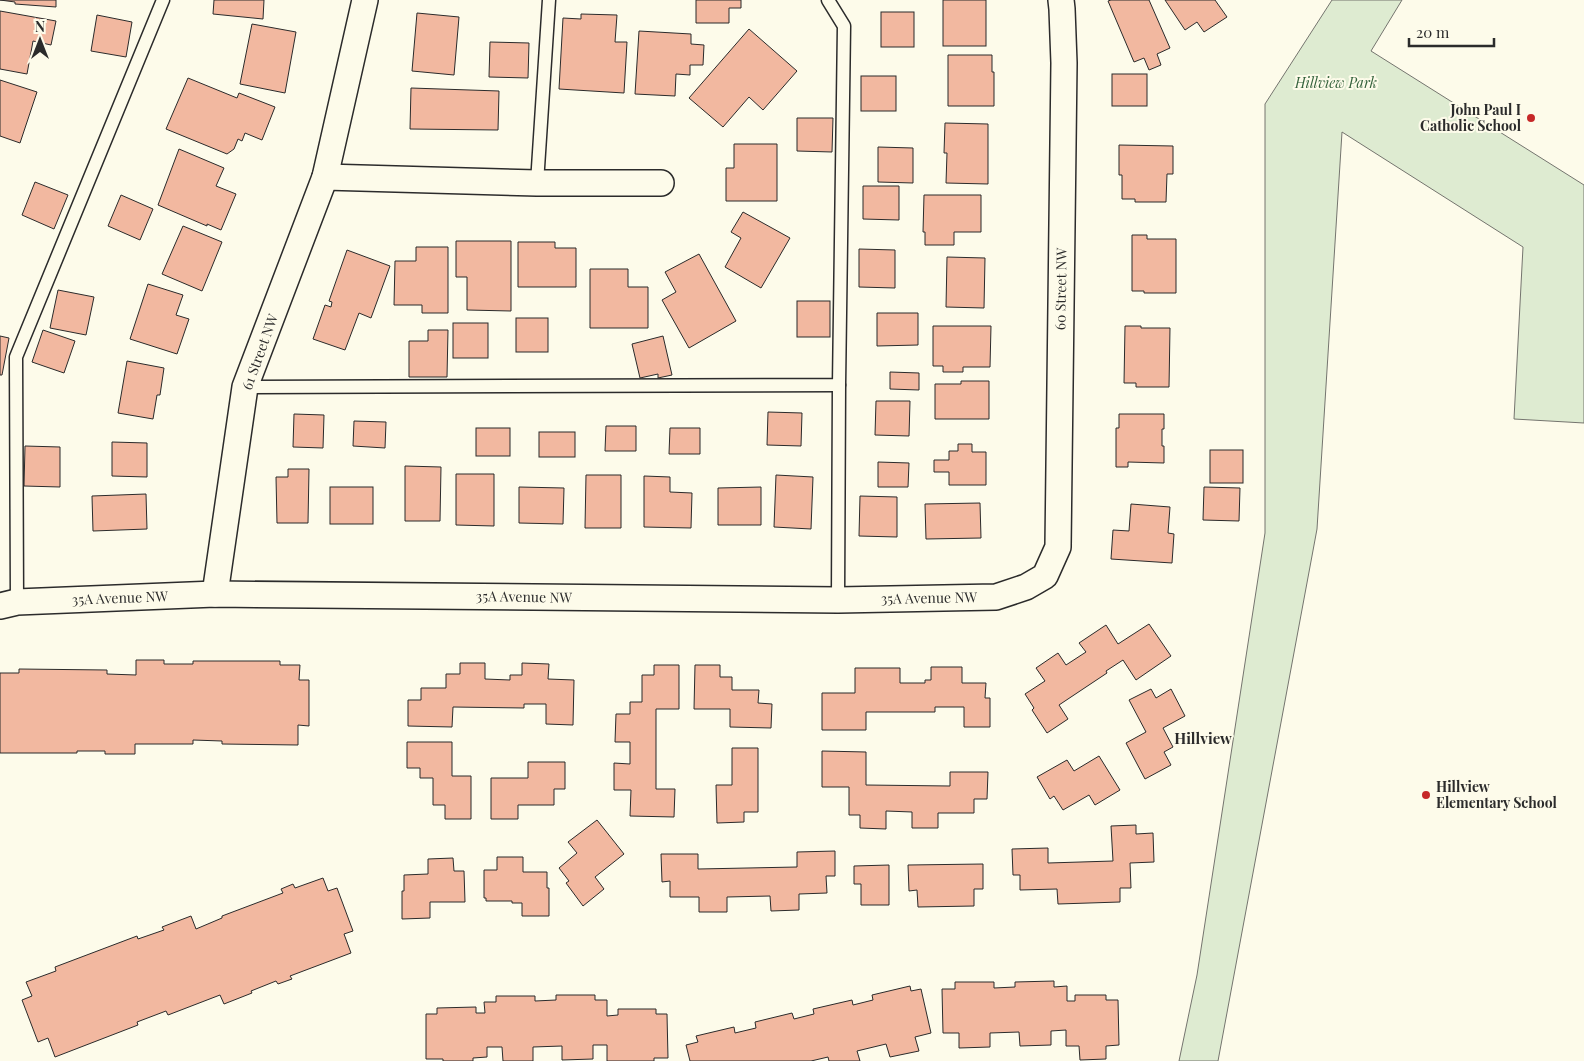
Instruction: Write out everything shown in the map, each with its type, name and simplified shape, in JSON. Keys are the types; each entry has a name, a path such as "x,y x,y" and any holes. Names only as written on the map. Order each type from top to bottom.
{"street":[{"name":"61 Street NW","path":"215,594 245,387 325,177 364,0"},
{"name":"60 Street NW","path":"1044,576 1058,547 1064,63 1061,0"},
{"path":"325,177 537,183 661,183"},
{"name":"35A Avenue NW","path":"8,604 215,594 838,600 996,597 1026,587 1044,576"}],"lane":[{"path":"8,604 16,357 163,0"},
{"path":"537,183 549,0"},
{"path":"828,0 844,26 838,600"},
{"path":"245,387 839,385"}],"green space":[{"name":"Hillview Park","path":"1332,0 1402,0 1371,51 1584,185 1584,423 1514,419 1523,247 1342,132 1317,529 1218,1061 1179,1061 1197,975 1265,533 1265,104"}],"building":[{"path":"0,0 56,0 56,7 15,4 15,2"},
{"path":"214,0 264,0 263,19 213,14"},
{"path":"696,0 741,0 741,8 729,8 729,23 696,23"},
{"path":"943,0 986,0 986,46 943,46"},
{"path":"1149,0 1170,48 1157,54 1161,65 1149,70 1144,58 1134,62 1108,1"},
{"path":"1165,0 1215,0 1227,17 1204,32 1197,22 1185,30"},
{"path":"0,11 56,21 51,45 33,41 27,74 0,69"},
{"path":"881,12 914,12 914,47 881,47"},
{"path":"417,13 459,17 454,75 412,71"},
{"path":"581,14 617,15 615,42 627,42 624,93 559,89 563,18 581,19"},
{"path":"97,15 132,22 126,57 91,51"},
{"path":"252,24 296,32 285,93 240,84"},
{"path":"749,29 797,71 763,110 749,97 723,127 689,98"},
{"path":"639,31 691,34 691,44 704,45 703,65 690,65 690,75 676,74 675,96 635,94"},
{"path":"490,42 529,43 528,78 489,77"},
{"path":"948,55 992,55 994,106 948,106"},
{"path":"1112,74 1147,74 1147,106 1112,106"},
{"path":"861,76 896,76 896,111 861,111"},
{"path":"188,78 237,98 239,93 275,107 262,140 245,133 242,141 238,139 234,149 227,154 166,129"},
{"path":"0,80 37,92 20,143 0,136"},
{"path":"411,88 499,91 498,130 410,129"},
{"path":"797,118 833,118 832,152 797,151"},
{"path":"945,123 988,124 988,184 946,183"},
{"path":"734,144 777,144 777,201 726,201 726,168 734,168"},
{"path":"1119,145 1173,146 1173,174 1167,174 1166,202 1135,202 1135,199 1122,199 1122,175 1119,175"},
{"path":"878,147 913,148 913,183 878,182"},
{"path":"179,149 224,168 216,186 236,194 221,230 158,205"},
{"path":"35,182 68,195 54,229 22,215"},
{"path":"863,186 899,186 899,220 863,219"},
{"path":"121,195 153,209 140,240 108,226"},
{"path":"924,195 981,195 981,232 954,232 954,245 925,245 925,232 923,232"},
{"path":"743,212 790,238 761,288 725,267 741,238 731,232"},
{"path":"183,226 222,242 202,291 162,274"},
{"path":"1132,235 1147,235 1147,239 1176,239 1176,293 1132,291"},
{"path":"456,241 511,241 511,311 467,310 467,277 456,277"},
{"path":"518,242 555,242 555,248 576,248 576,287 518,287"},
{"path":"416,247 448,247 448,313 422,313 422,305 394,305 395,261 416,261"},
{"path":"859,249 895,250 895,288 859,287"},
{"path":"347,250 390,266 371,318 359,313 345,350 313,339 325,305 331,307 332,302 329,301"},
{"path":"699,254 736,321 689,348 662,300 676,292 665,272"},
{"path":"947,257 985,258 984,308 946,307"},
{"path":"590,269 628,269 628,287 648,287 648,328 590,328"},
{"path":"148,284 183,295 176,315 189,319 177,354 130,339"},
{"path":"58,290 94,297 86,335 50,328"},
{"path":"797,301 830,301 830,337 797,337"},
{"path":"877,313 918,313 918,345 877,346"},
{"path":"516,318 548,318 548,352 516,352"},
{"path":"453,323 488,323 488,358 453,358"},
{"path":"933,326 991,326 990,367 963,367 963,372 943,372 943,366 933,366"},
{"path":"1125,326 1170,328 1169,387 1136,387 1136,383 1124,383"},
{"path":"43,330 75,341 64,373 32,362"},
{"path":"428,330 448,330 447,377 409,377 409,341 428,341"},
{"path":"0,336 9,338 2,375 0,375"},
{"path":"663,336 672,375 658,378 658,374 640,378 632,344"},
{"path":"127,361 164,368 160,395 157,395 153,419 118,413"},
{"path":"890,372 919,373 919,390 890,389"},
{"path":"961,381 989,381 989,419 935,419 935,384 961,384"},
{"path":"876,401 910,401 909,436 875,435"},
{"path":"768,412 802,413 801,446 767,445"},
{"path":"294,414 324,415 323,448 293,447"},
{"path":"1119,414 1164,414 1162,446 1164,446 1164,463 1128,462 1128,467 1116,467 1116,428 1119,428"},
{"path":"354,421 386,422 385,448 353,446"},
{"path":"606,426 636,426 636,451 605,451"},
{"path":"476,428 510,428 510,456 476,456"},
{"path":"670,428 700,428 700,454 669,454"},
{"path":"539,432 575,432 575,457 539,457"},
{"path":"112,442 147,443 147,477 112,476"},
{"path":"958,444 972,444 972,452 986,452 986,485 949,485 949,472 934,472 934,460 949,460 949,451 958,451"},
{"path":"25,446 60,447 60,487 24,486"},
{"path":"1210,450 1243,450 1243,483 1210,483"},
{"path":"878,462 909,463 908,487 878,487"},
{"path":"405,466 441,467 440,521 405,521"},
{"path":"288,469 309,469 308,523 277,523 276,477 288,477"},
{"path":"456,474 494,474 494,526 456,525"},
{"path":"586,475 621,475 621,528 585,528"},
{"path":"776,475 813,477 811,529 774,527"},
{"path":"644,476 670,477 670,492 692,493 691,528 644,527"},
{"path":"330,487 373,487 373,524 330,524"},
{"path":"519,487 564,488 563,524 519,523"},
{"path":"761,487 761,525 718,525 718,488"},
{"path":"1204,487 1240,488 1239,521 1203,520"},
{"path":"146,494 147,529 93,531 92,496"},
{"path":"860,496 897,497 897,537 859,536"},
{"path":"980,503 981,538 926,539 925,504"},
{"path":"1131,504 1170,507 1168,533 1174,534 1172,563 1111,559 1113,530 1129,531"},
{"path":"1149,624 1171,656 1136,680 1123,660 1059,705 1068,719 1047,733 1032,710 1034,708 1025,694 1045,681 1036,668 1058,653 1066,665 1086,652 1079,643 1106,625 1118,644"},
{"path":"136,660 164,660 164,664 193,664 193,661 280,661 280,665 300,665 299,680 309,680 309,726 298,725 298,745 222,744 222,741 193,740 193,744 135,744 135,754 105,754 105,751 0,753 0,673 19,673 19,669 107,670 107,674 136,675"},
{"path":"460,663 485,663 485,679 510,680 510,675 522,675 522,663 549,664 548,679 574,680 573,725 546,724 546,704 524,704 524,708 453,707 452,727 408,726 408,700 421,700 421,688 446,688 446,674 460,674"},
{"path":"654,665 679,665 679,709 656,709 656,789 675,789 674,817 630,816 631,790 614,790 614,763 630,764 630,742 615,742 616,714 630,714 630,702 642,702 642,675 654,675"},
{"path":"695,665 720,665 720,677 732,677 732,690 759,690 758,703 772,704 771,728 730,727 730,709 694,709"},
{"path":"931,667 962,667 962,683 986,683 985,698 990,698 990,727 964,727 964,707 935,707 935,712 866,712 866,730 822,730 822,693 855,693 855,668 900,668 900,683 925,683 925,680 931,680"},
{"path":"1151,689 1156,698 1171,689 1185,716 1163,728 1173,747 1164,752 1171,765 1145,779 1126,743 1146,732 1129,700"},
{"path":"407,742 452,742 452,776 471,776 471,819 445,819 445,805 433,805 433,778 420,778 420,768 407,768"},
{"path":"732,748 758,748 758,812 744,812 744,822 717,823 716,785 732,785"},
{"path":"822,751 866,752 866,785 950,786 950,772 988,772 987,799 974,799 974,813 938,813 938,828 912,828 912,812 886,811 886,829 860,828 860,815 849,815 849,787 822,787"},
{"path":"1099,756 1120,790 1095,805 1089,795 1063,810 1054,796 1050,799 1037,777 1067,760 1074,771"},
{"path":"528,762 565,762 565,789 554,789 554,805 518,805 518,819 491,819 491,778 528,778"},
{"path":"597,820 624,854 595,877 604,889 583,906 566,883 569,881 559,868 577,853 568,842"},
{"path":"1136,825 1136,834 1153,833 1154,862 1130,863 1131,888 1120,888 1120,902 1058,904 1057,889 1020,890 1020,875 1013,875 1012,849 1048,848 1048,863 1113,861 1111,826"},
{"path":"835,851 835,876 826,876 827,893 799,894 799,910 771,911 770,896 727,897 727,912 699,912 699,897 670,897 670,881 662,882 661,854 698,854 698,869 797,867 797,852"},
{"path":"497,857 523,857 523,872 547,872 549,916 522,916 522,903 486,901 486,898 484,898 484,870 497,870"},
{"path":"453,858 454,871 464,871 465,902 430,902 430,918 402,919 404,875 428,874 428,859"},
{"path":"983,864 983,889 974,889 974,906 918,907 917,890 909,891 908,865"},
{"path":"889,865 889,905 861,905 861,884 854,884 854,866"},
{"path":"323,878 328,891 337,888 353,931 344,934 351,953 290,976 292,979 278,984 276,981 224,1004 220,995 168,1015 166,1011 137,1022 138,1025 55,1057 48,1038 38,1042 22,1000 32,996 26,982 56,971 55,967 137,936 138,939 164,930 162,927 191,916 196,929 222,918 222,916 283,893 281,889 293,884 295,888"},
{"path":"1054,981 1054,987 1067,986 1067,1001 1075,1001 1075,995 1106,995 1106,1000 1118,1000 1119,1045 1106,1046 1106,1059 1080,1060 1079,1046 1066,1046 1066,1030 1051,1031 1051,1045 1020,1046 1019,1032 990,1033 990,1047 959,1048 959,1033 943,1033 942,989 955,989 955,982 994,982 994,988 1015,987 1015,982"},
{"path":"910,986 911,991 921,989 931,1033 915,1037 919,1051 890,1057 886,1044 857,1051 860,1061 829,1061 828,1057 811,1061 690,1061 686,1045 698,1042 696,1036 734,1027 735,1033 756,1028 755,1022 792,1013 794,1019 814,1014 813,1009 852,1000 853,1005 873,1000 872,995"},
{"path":"556,995 595,995 595,1000 607,1000 607,1016 618,1015 618,1009 656,1009 656,1014 667,1014 668,1058 654,1058 654,1061 607,1061 607,1045 593,1045 593,1059 562,1060 562,1046 533,1047 533,1061 503,1061 502,1047 487,1047 487,1057 473,1058 473,1061 426,1059 426,1014 437,1014 437,1008 476,1007 476,1013 485,1013 484,1002 496,1002 496,996 535,996 535,1001 556,1000"}],"place":[{"name":"John Paul I Catholic School","path":"1531,118"},
{"name":"Hillview Elementary School","path":"1426,795"}],"district":[{"name":"Hillview","path":"1203,739"}]}
